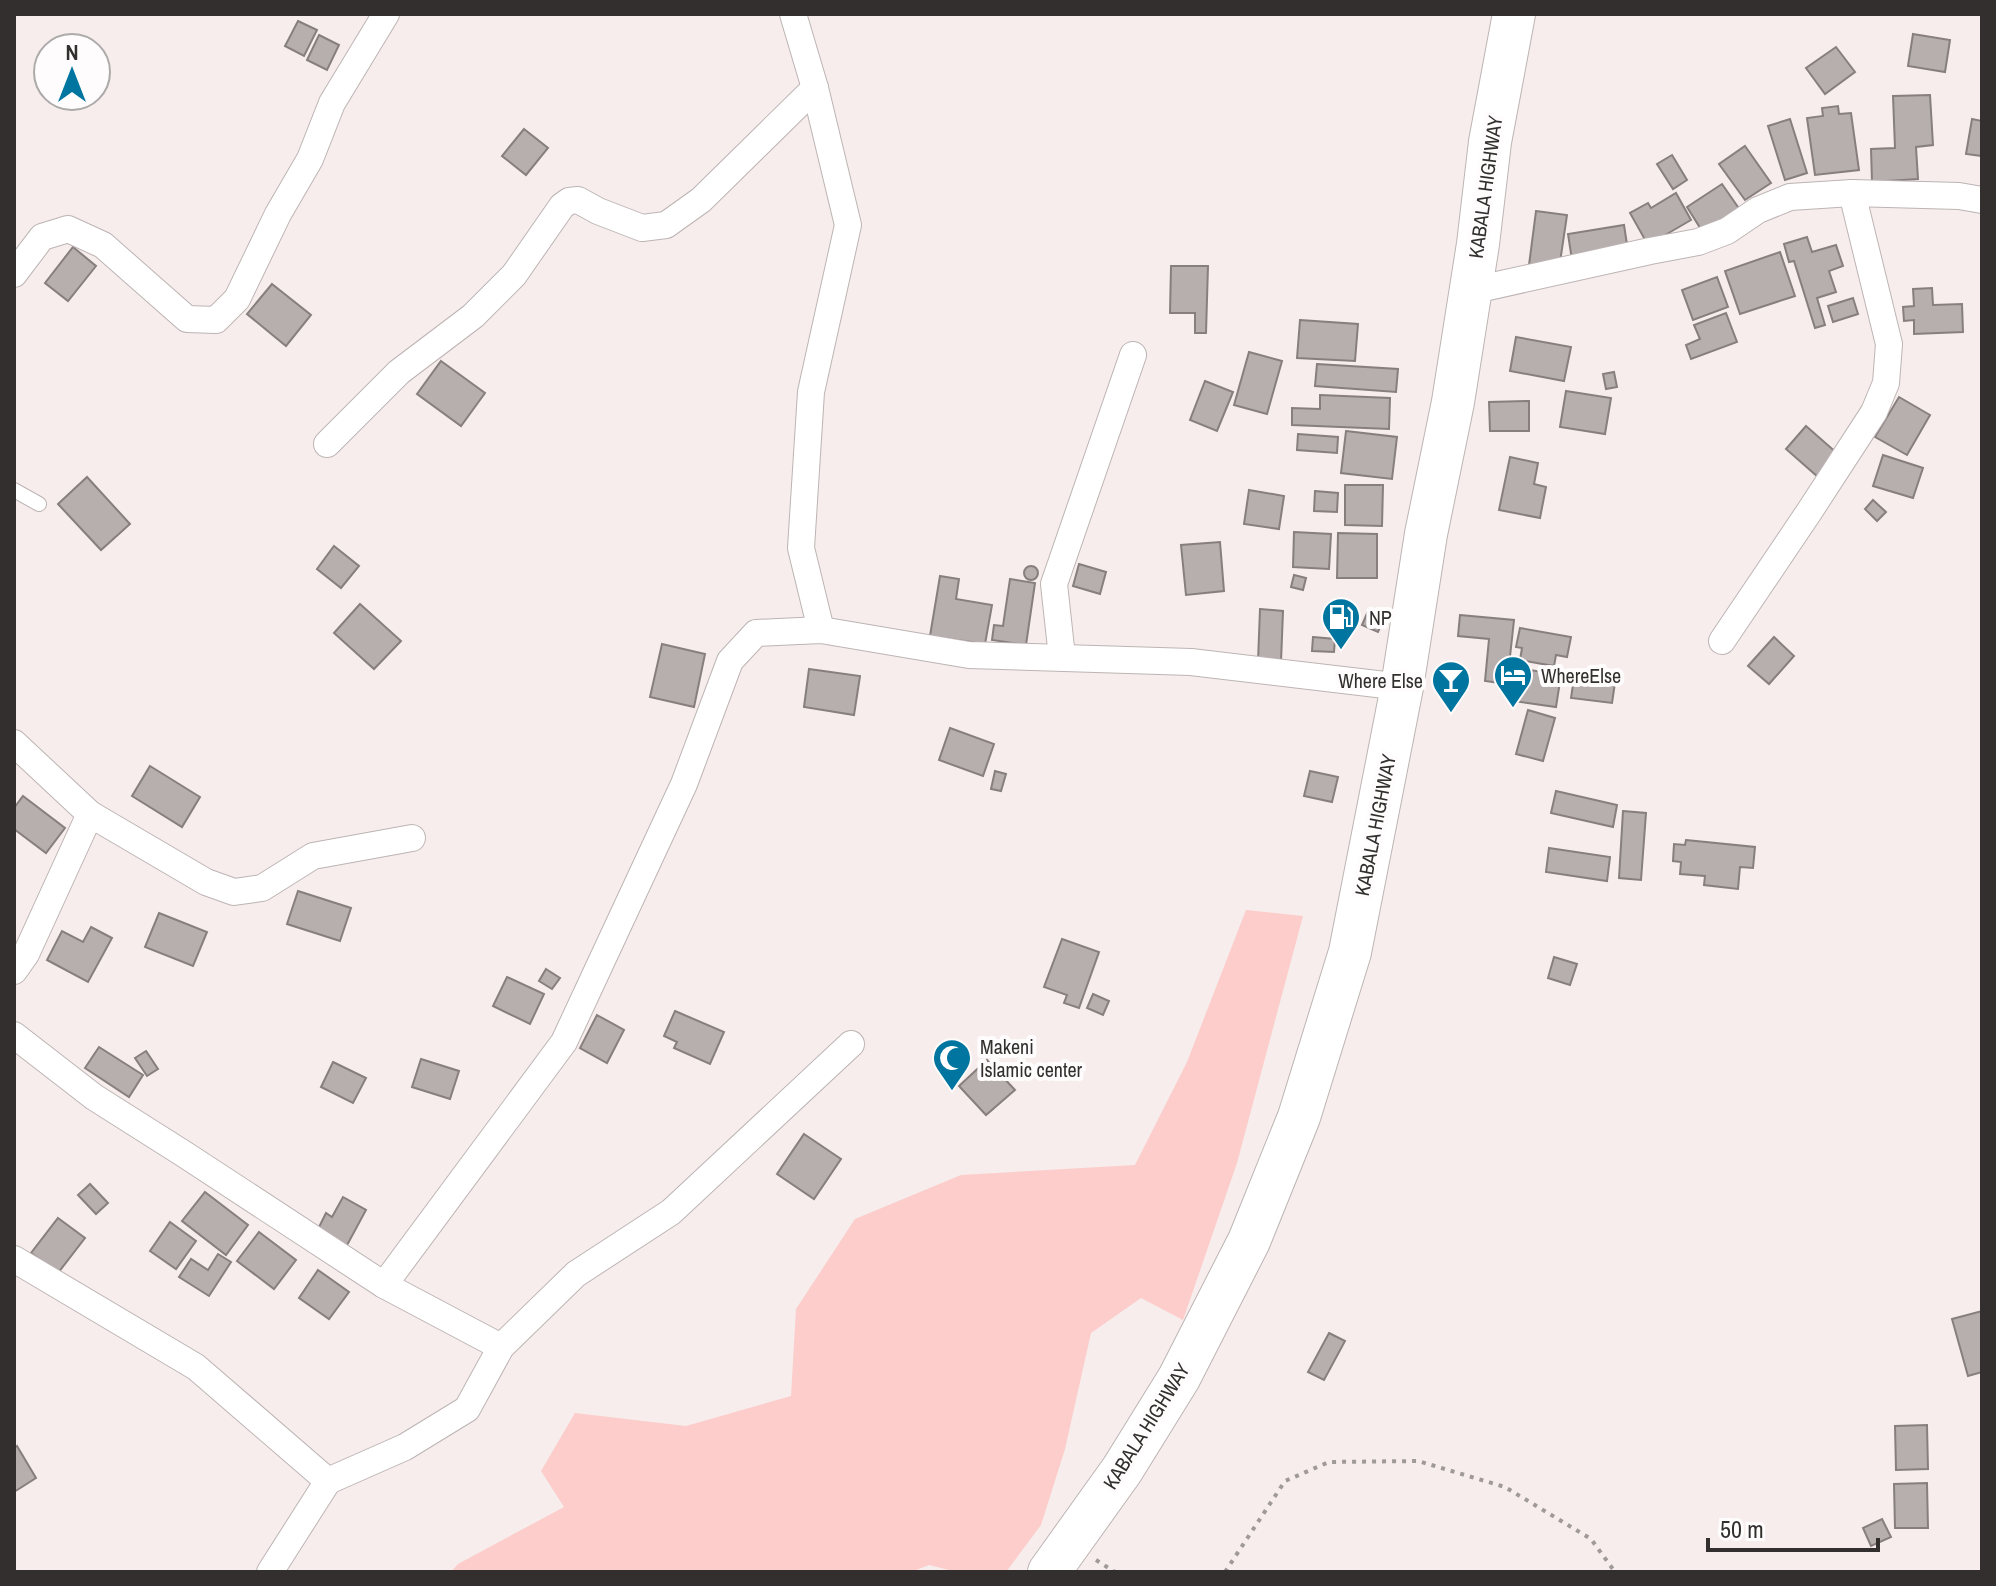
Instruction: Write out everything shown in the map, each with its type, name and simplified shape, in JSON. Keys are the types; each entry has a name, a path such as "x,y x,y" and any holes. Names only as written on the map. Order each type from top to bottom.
{"main road":[{"name":"KABALA HIGHWAY","path":"1049,1572 1122,1470 1179,1378 1249,1241 1299,1117 1350,952 1453,402 1478,244 1490,142 1514,14"}],"street":[{"path":"17,264 42,237 68,229 103,245 187,319 216,320 237,299 278,214 310,159 332,103 386,14"},
{"path":"793,14 815,88 848,225 811,392 801,548 821,630"},
{"path":"327,444 399,372 473,316 514,275 562,206 578,200 642,228 666,225 701,200 815,88"},
{"path":"1470,291 1698,242 1727,231 1758,210 1790,197 1852,193 1959,196 1982,200"},
{"path":"1722,641 1866,425 1886,383 1889,344 1852,193"},
{"path":"1062,657 1054,584 1133,355"},
{"path":"384,1285 564,1042 684,784 730,661 756,633 821,630 969,655 1191,662 1402,687"},
{"path":"14,743 90,814 206,882 234,892 262,888 313,856 412,838"},
{"path":"14,971 26,954 90,814"},
{"path":"14,1035 94,1097 384,1285 501,1347"},
{"path":"270,1572 328,1481 405,1447 467,1409 501,1347 576,1274 671,1212 851,1044"},
{"path":"14,1259 196,1367 328,1481"}],"lane":[{"path":"14,490 39,504"}],"path":[{"path":"1225,1572 1285,1481 1329,1462 1418,1461 1505,1487 1591,1539 1615,1572"}],"shaded area":[{"path":"1246,910 1303,916 1237,1163 1183,1320 1141,1298 1091,1333 1065,1449 1041,1525 1006,1572 957,1572 929,1565 911,1572 451,1572 458,1564 564,1507 541,1471 575,1413 686,1426 791,1396 796,1309 855,1219 961,1175 1135,1165 1187,1062"}],"building":[{"path":"298,21 317,30 304,56 285,46"},
{"path":"1913,34 1950,40 1945,72 1908,66"},
{"path":"319,35 339,45 327,70 307,60"},
{"path":"1836,47 1855,72 1825,94 1806,68"},
{"path":"1930,95 1933,145 1916,147 1918,179 1872,182 1871,149 1895,148 1893,96"},
{"path":"1838,106 1839,114 1851,113 1859,170 1815,175 1807,118 1823,116 1822,108"},
{"path":"1790,119 1807,173 1785,180 1768,126"},
{"path":"1972,119 1982,121 1982,156 1966,154"},
{"path":"524,129 548,148 526,175 502,156"},
{"path":"1745,146 1771,183 1745,200 1719,164"},
{"path":"1672,155 1687,180 1673,189 1657,164"},
{"path":"1722,184 1740,210 1704,234 1687,207"},
{"path":"1676,193 1691,220 1648,245 1630,213 1648,203 1651,208"},
{"path":"1536,211 1567,215 1559,269 1529,265"},
{"path":"1624,225 1628,251 1572,260 1568,234"},
{"path":"1807,237 1812,252 1836,245 1843,266 1829,271 1836,292 1817,298 1825,325 1815,328 1794,261 1789,262 1784,244"},
{"path":"73,247 96,266 68,301 45,283"},
{"path":"1780,252 1795,296 1740,314 1725,271"},
{"path":"1171,266 1208,266 1206,333 1195,333 1195,313 1170,313"},
{"path":"1717,277 1728,307 1693,320 1682,290"},
{"path":"272,284 311,315 286,346 247,314"},
{"path":"1932,288 1933,305 1962,304 1963,332 1914,334 1914,320 1904,321 1903,307 1914,306 1913,289"},
{"path":"1853,298 1858,314 1833,322 1828,306"},
{"path":"1726,313 1737,342 1691,359 1686,345 1700,339 1694,325"},
{"path":"1300,320 1358,324 1355,361 1297,358"},
{"path":"1516,337 1571,347 1564,381 1510,371"},
{"path":"1249,352 1282,361 1267,414 1234,405"},
{"path":"441,361 485,393 461,426 417,394"},
{"path":"1317,364 1398,369 1396,392 1315,386"},
{"path":"1614,372 1617,387 1606,389 1603,374"},
{"path":"1205,381 1233,392 1217,431 1190,420"},
{"path":"1566,391 1611,398 1605,434 1560,427"},
{"path":"1320,395 1390,398 1389,429 1292,425 1292,408 1320,409"},
{"path":"1899,397 1930,415 1907,455 1875,437"},
{"path":"1529,401 1529,431 1490,431 1489,402"},
{"path":"1806,426 1838,454 1818,477 1786,449"},
{"path":"1346,431 1397,437 1392,479 1341,473"},
{"path":"1298,434 1338,437 1337,453 1297,450"},
{"path":"1883,455 1923,468 1913,498 1873,486"},
{"path":"1510,457 1538,463 1534,484 1546,487 1540,518 1499,510"},
{"path":"87,477 130,524 101,550 58,504"},
{"path":"1345,485 1383,485 1382,526 1345,525"},
{"path":"1249,490 1284,496 1279,529 1244,524"},
{"path":"1315,491 1338,493 1337,512 1314,511"},
{"path":"1873,500 1886,512 1877,521 1865,509"},
{"path":"1294,532 1331,534 1329,569 1293,567"},
{"path":"1338,533 1377,534 1377,578 1337,578"},
{"path":"1220,542 1224,591 1186,595 1181,545"},
{"path":"334,546 359,566 341,588 317,569"},
{"path":"1079,564 1106,572 1100,594 1073,586"},
{"path":"1031,566 1038,573 1031,580 1024,573"},
{"path":"1294,575 1306,578 1303,590 1291,587"},
{"path":"940,576 959,579 956,599 992,605 985,644 930,636"},
{"path":"1010,579 1035,583 1026,645 992,640 994,625 1003,626"},
{"path":"360,604 401,641 374,669 334,633"},
{"path":"1260,609 1283,611 1281,662 1258,661"},
{"path":"1368,611 1384,618 1378,632 1362,625"},
{"path":"1460,615 1514,620 1507,684 1485,681 1489,639 1458,636"},
{"path":"1520,628 1571,637 1567,657 1556,655 1554,666 1520,660 1522,648 1516,647"},
{"path":"1313,637 1335,639 1334,652 1312,651"},
{"path":"1774,637 1794,656 1769,684 1748,666"},
{"path":"662,644 705,654 694,707 650,697"},
{"path":"1518,668 1561,675 1556,707 1513,701"},
{"path":"809,669 860,676 854,715 804,707"},
{"path":"1575,671 1616,676 1612,703 1571,698"},
{"path":"1528,710 1555,718 1543,761 1516,754"},
{"path":"950,728 994,744 983,776 939,760"},
{"path":"150,766 200,797 182,827 132,796"},
{"path":"995,771 1006,774 1001,791 991,789"},
{"path":"1310,771 1338,777 1332,802 1304,796"},
{"path":"1556,791 1617,805 1613,827 1551,813"},
{"path":"23,796 65,828 46,853 14,829 14,808"},
{"path":"1623,811 1646,813 1641,880 1619,878"},
{"path":"1686,840 1755,847 1753,868 1740,867 1738,889 1704,885 1705,876 1680,874 1681,862 1673,861 1674,844 1685,845"},
{"path":"1549,848 1610,857 1607,881 1546,872"},
{"path":"298,891 351,908 340,941 287,924"},
{"path":"159,913 207,932 193,966 145,947"},
{"path":"91,927 112,938 88,982 47,960 62,931 83,942"},
{"path":"1062,939 1099,952 1079,1008 1064,1003 1067,995 1044,987"},
{"path":"1554,957 1577,964 1570,985 1548,978"},
{"path":"546,969 560,978 552,989 539,981"},
{"path":"507,977 544,994 530,1024 493,1006"},
{"path":"1093,994 1109,1001 1103,1015 1087,1008"},
{"path":"675,1011 724,1032 710,1064 674,1048 677,1042 664,1036"},
{"path":"597,1015 624,1030 607,1063 580,1048"},
{"path":"99,1047 143,1075 129,1097 85,1068"},
{"path":"146,1051 158,1069 147,1076 135,1058"},
{"path":"421,1059 459,1071 450,1099 412,1087"},
{"path":"987,1060 1015,1090 986,1115 959,1086"},
{"path":"333,1062 366,1078 353,1103 321,1087"},
{"path":"804,1134 841,1159 814,1199 777,1174"},
{"path":"90,1184 108,1203 96,1214 78,1195"},
{"path":"205,1192 248,1225 226,1255 182,1221"},
{"path":"343,1197 366,1210 345,1249 316,1233 326,1213 332,1217"},
{"path":"58,1218 85,1238 58,1273 31,1253"},
{"path":"170,1222 196,1241 176,1269 150,1251"},
{"path":"259,1232 296,1260 274,1289 237,1261"},
{"path":"218,1254 231,1262 209,1296 179,1277 191,1259 208,1270"},
{"path":"318,1270 349,1292 329,1319 299,1298"},
{"path":"1982,1311 1982,1372 1968,1376 1952,1319"},
{"path":"1329,1333 1345,1341 1324,1380 1308,1372"},
{"path":"1927,1425 1928,1469 1896,1470 1895,1426"},
{"path":"17,1446 36,1478 14,1492 14,1448"},
{"path":"1927,1483 1928,1528 1895,1528 1894,1484"},
{"path":"1882,1519 1891,1537 1871,1546 1863,1528"}],"place":[{"name":"NP","path":"1341,651"},
{"name":"WhereElse","path":"1513,709"},
{"name":"Where Else","path":"1451,714"},
{"name":"Makeni Islamic center","path":"952,1092"}]}
